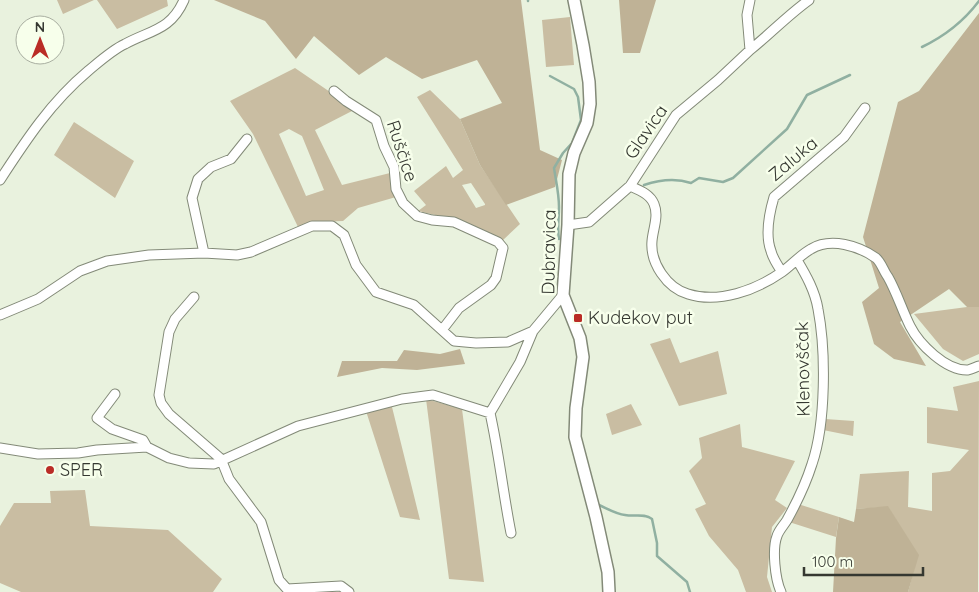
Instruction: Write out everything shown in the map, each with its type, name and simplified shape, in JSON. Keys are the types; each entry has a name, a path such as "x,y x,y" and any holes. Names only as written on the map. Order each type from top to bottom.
{"street":[{"path":"0,180 36,124 60,96 89,70 123,45 158,29 173,19 184,0"},
{"name":"Dubravica","path":"574,0 586,64 590,104 587,123 574,153 569,174 568,225 563,295 577,330 583,356 576,408 575,437 596,517 608,572 610,592"},
{"path":"750,0 747,15 750,50"},
{"name":"Glavica","path":"568,225 589,222 630,186 676,115 809,0"},
{"name":"Ruščice","path":"334,91 376,120 384,146 394,167 396,189 403,203 417,216 432,220 454,222 498,242 503,248 496,278 491,285 459,308 442,330"},
{"name":"Zaluka","path":"782,272 770,251 768,230 770,207 774,197 844,137 865,108"},
{"path":"204,253 192,198 198,179 211,167 231,159 247,139"},
{"path":"630,186 643,192 654,203 656,218 652,254 657,266 666,279 676,288 688,294 728,295 758,286 782,272 812,248 833,243 853,246 877,259 896,292 910,326 940,361 952,367 967,370 979,366"},
{"path":"0,315 38,300 80,271 107,260 149,255 204,253 237,255 251,252 312,226 332,226 344,235 356,265 376,292 414,305 454,341 476,343 508,342 533,331"},
{"name":"Klenovščak","path":"781,592 776,582 776,539 802,492 813,462 822,412 823,359 818,308 808,277 797,260"},
{"path":"511,533 498,447 490,413 520,362 533,331 563,295"},
{"path":"194,297 175,319 170,332 159,395 161,403 169,414 221,459 229,479 261,522 278,580 288,590 340,586 349,592"},
{"path":"115,394 96,418 112,429 143,440 148,446 169,458 189,463 214,464 221,459 298,426 402,399 433,395 490,413"},
{"path":"0,448 38,454 78,453 148,446"}],"shaded area":[{"path":"57,0 94,0 63,14"},
{"path":"97,0 167,0 168,6 117,29"},
{"path":"214,0 521,0 540,150 562,160 555,187 506,205 480,165 460,119 502,103 477,60 422,79 386,57 359,75 314,36 296,59 265,21"},
{"path":"619,0 656,0 640,53 623,53"},
{"path":"979,13 979,307 967,307 949,289 900,322 926,366 894,359 874,344 862,302 879,288 863,237 898,102 919,91"},
{"path":"570,17 574,65 546,67 542,20"},
{"path":"295,68 333,94 352,111 315,130 342,185 390,173 396,197 358,208 343,221 318,222 299,229 253,134 230,101","holes":["289,129 302,136 324,190 306,196 279,134"]},
{"path":"430,90 460,119 480,165 520,224 502,241 453,219 418,211 426,205 414,191 446,166 453,178 463,170 417,97","holes":["471,183 485,204 476,208 462,185"]},
{"path":"74,122 134,161 115,198 54,155"},
{"path":"979,307 979,354 963,361 943,349 914,314"},
{"path":"670,338 680,363 718,351 727,394 679,406 650,344"},
{"path":"460,349 465,364 417,370 382,368 337,377 342,361 397,361 404,350 440,354"},
{"path":"979,381 978,592 908,592 918,555 888,507 856,509 860,474 909,471 908,507 932,511 932,473 950,471 969,450 927,443 927,407 958,411 953,387"},
{"path":"426,399 462,409 484,582 449,579"},
{"path":"391,403 420,520 400,517 366,411"},
{"path":"631,404 642,425 612,435 606,414"},
{"path":"825,419 854,421 853,436 823,430"},
{"path":"740,424 742,447 795,461 775,500 787,508 772,527 767,577 772,592 746,592 738,570 709,536 695,509 706,504 689,471 702,458 699,438"},
{"path":"85,490 90,526 168,530 222,579 213,592 21,592 0,583 0,526 14,503 51,503 50,491"},
{"path":"798,504 839,517 836,537 789,522"},
{"path":"888,506 919,555 908,592 833,592 839,517 854,522 856,509"}],"waterway":[{"path":"922,47 954,27 979,1"},
{"path":"644,185 668,180 691,183 699,178 723,182 733,178 787,129 807,95 850,75"},
{"name":"Dubravica","path":"550,76 574,89 578,97 581,120 572,143 554,168 559,202 559,239"},
{"name":"Dubravica","path":"599,505 629,516 643,516 652,519 657,543 657,556 687,582 690,592"}],"place":[{"name":"Kudekov put","path":"578,318"},
{"name":"SPER","path":"50,470"}]}
